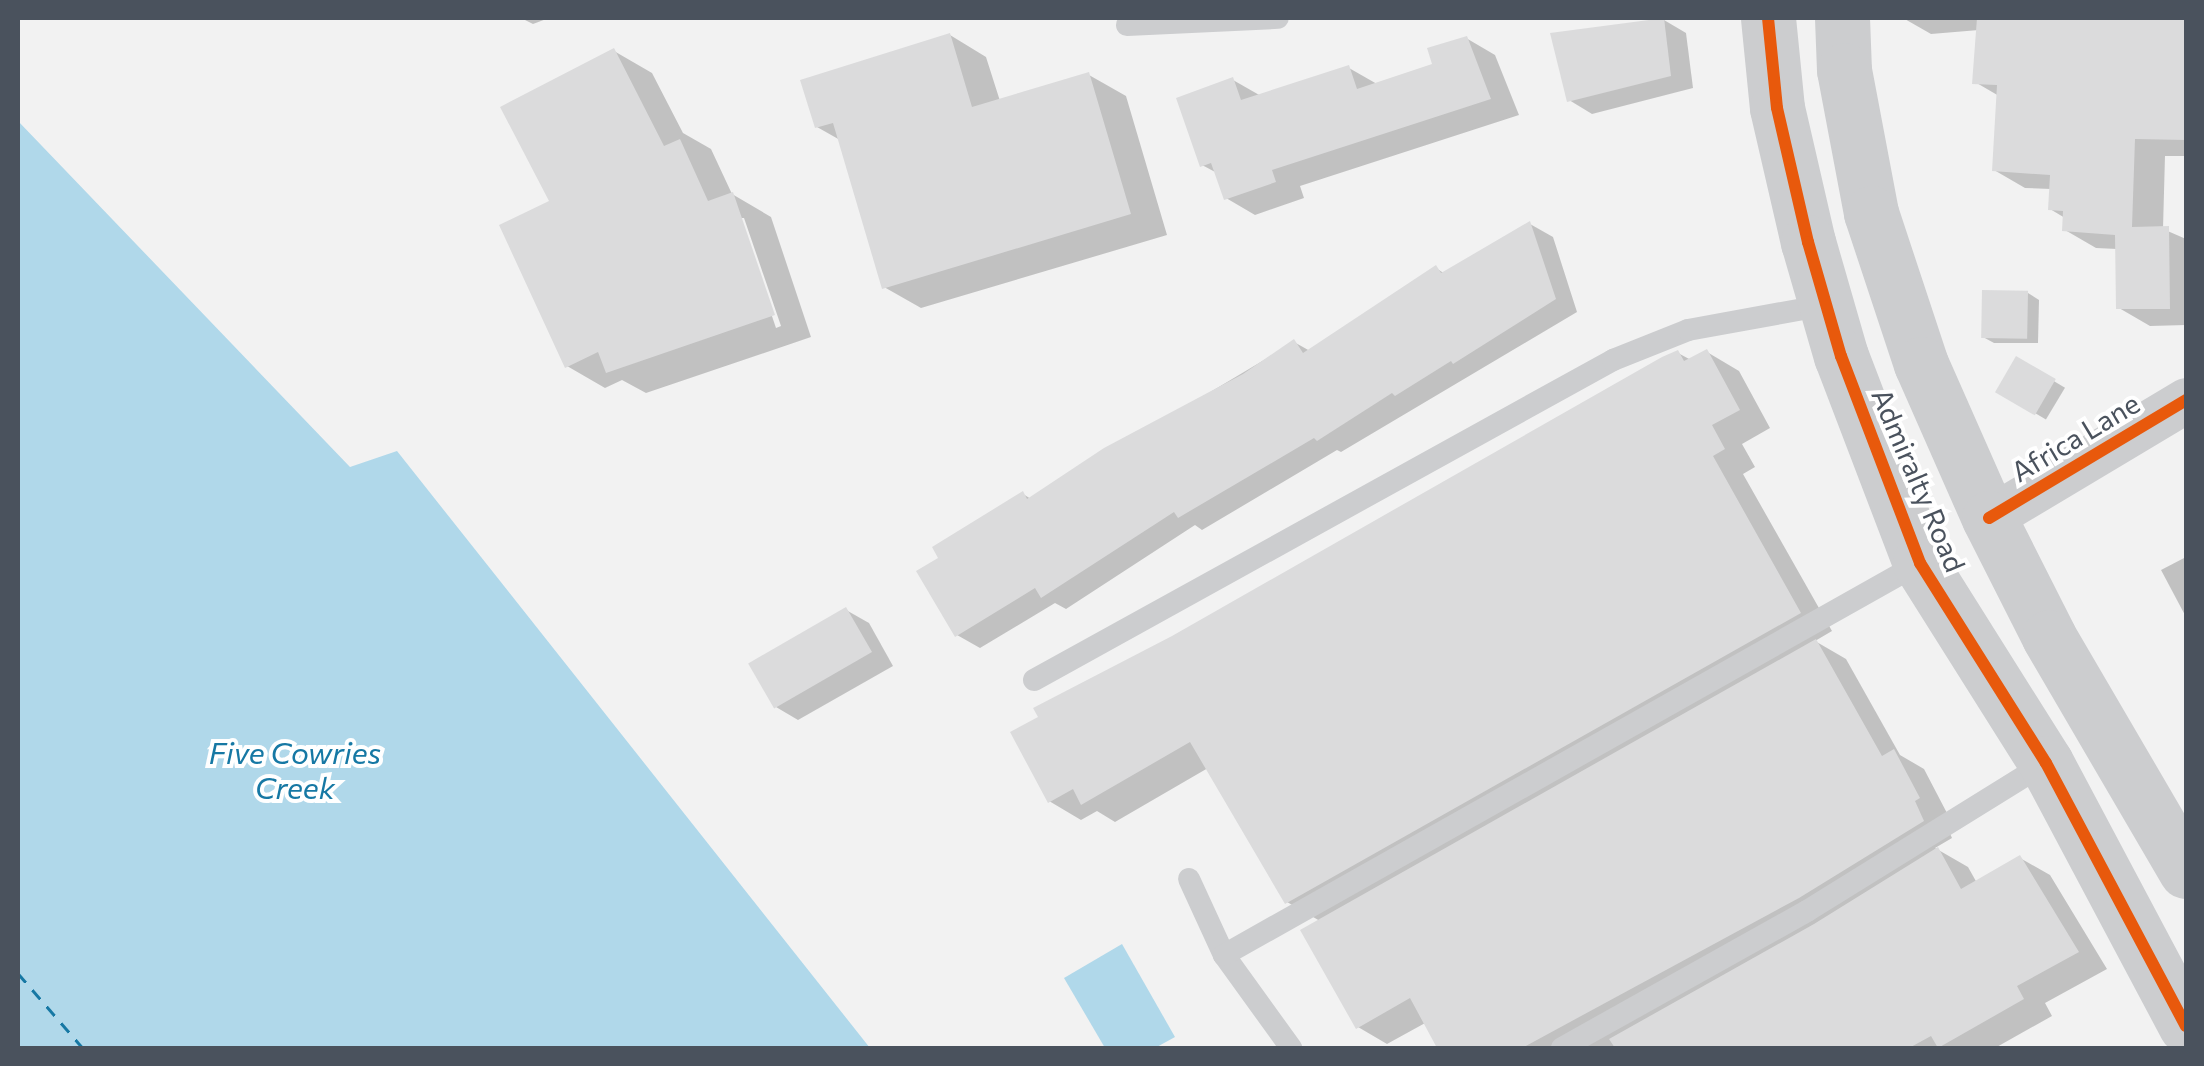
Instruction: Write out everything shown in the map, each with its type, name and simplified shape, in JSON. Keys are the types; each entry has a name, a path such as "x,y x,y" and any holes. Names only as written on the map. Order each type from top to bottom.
{"street":[{"name":"Admiralty Road","path":"1768,18 1777,108 1826,305 1920,563 2046,764 2186,1026"},
{"path":"1842,18 1844,70 1872,213 1922,364 1989,518 2050,637 2186,871"},
{"name":"Africa Lane","path":"1989,518 2186,400"}],"lane":[{"path":"1127,24 1278,18"},
{"path":"1034,680 1613,360 1688,330 1826,305"},
{"path":"1224,955 1920,563"},
{"path":"1562,1048 1807,911 2046,764"},
{"path":"1188,879 1224,955 1291,1048"}],"water":[{"name":"Five Cowries Creek","path":"18,121 350,467 397,451 870,1048 18,1048"},
{"path":"1122,944 1175,1037 1155,1048 1105,1048 1064,978"}],"building":[{"path":"1664,18 1671,76 1567,102 1550,33"},
{"path":"1977,18 2186,18 2186,140 2135,139 2132,227 2169,226 2170,309 2116,309 2115,235 2062,231 2063,211 2048,210 2050,175 1992,171 1997,85 1972,84"},
{"path":"950,33 972,107 1089,72 1131,214 882,289 833,123 815,128 800,80"},
{"path":"1467,36 1491,99 1272,170 1276,182 1224,200 1211,163 1200,167 1176,98 1233,77 1241,100 1349,65 1357,89 1432,64 1427,48"},
{"path":"614,48 664,146 680,139 708,201 733,192 775,315 606,373 598,352 565,368 499,225 549,201 500,107"},
{"path":"1530,221 1556,299 1453,364 1451,361 1395,396 1392,393 1317,441 1314,438 1178,518 1174,512 1041,598 1035,588 955,637 916,571 938,558 932,547 1023,491 1027,499 1104,448 1243,374 1294,339 1303,353 1436,265 1441,273"},
{"path":"1982,290 2028,291 2027,339 1981,338"},
{"path":"1707,349 1740,410 1712,425 1725,449 1713,456 1801,613 1285,904 1190,742 1081,805 1073,789 1048,803 1010,732 1038,717 1033,708 1172,636 1662,357 1678,350 1684,361"},
{"path":"2016,356 2056,379 2035,415 1995,392"},
{"path":"846,607 872,652 774,709 748,664"},
{"path":"1816,639 1882,756 1894,749 1920,798 1915,801 1924,821 1799,898 1522,1048 1437,1048 1410,998 1356,1029 1300,930"},
{"path":"1938,847 1961,889 2020,855 2079,952 2017,986 2024,999 1938,1048 1931,1036 1909,1048 1615,1048 1609,1039 1814,924"}],"ferry route":[{"path":"18,973 83,1048"}],"cycle path":[{"path":"1768,18 1777,108 1808,242 1841,356 1920,563 2046,763 2186,1026"},
{"path":"1989,518 2186,400"}]}
